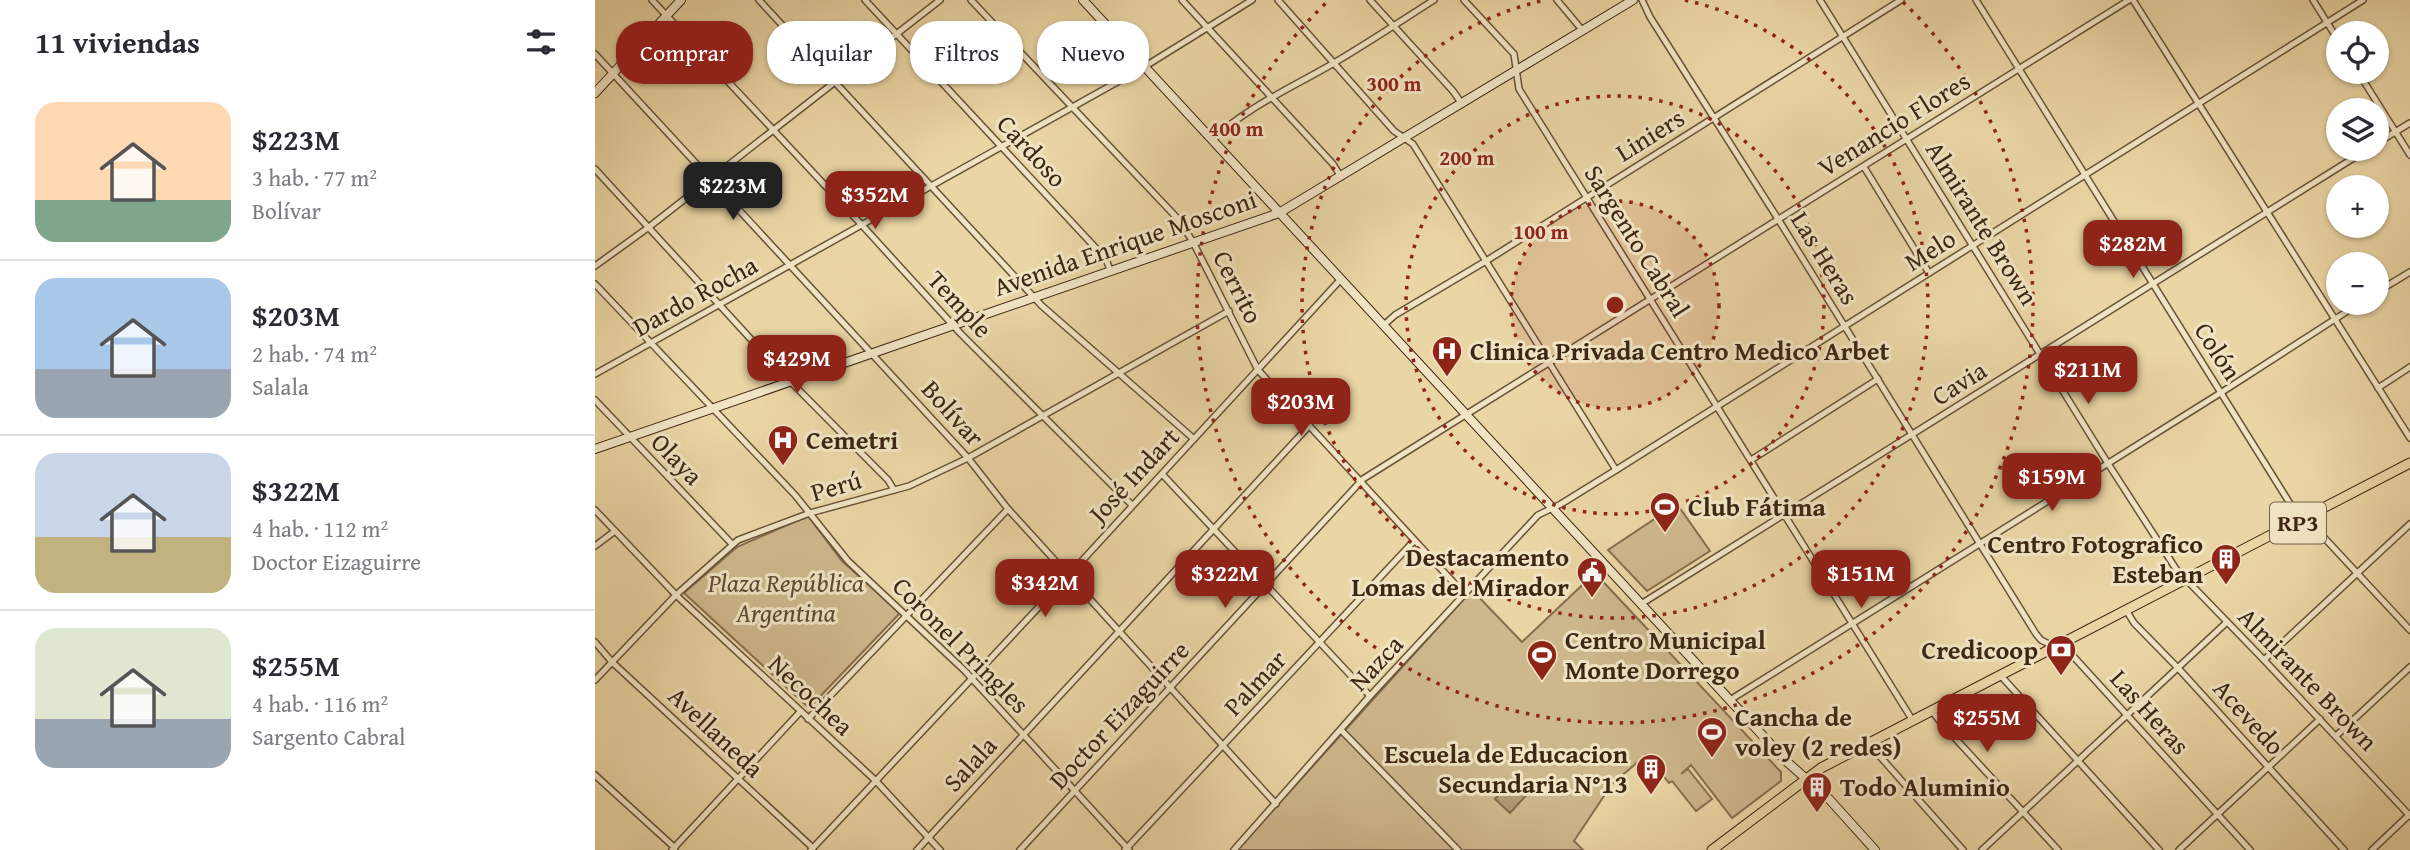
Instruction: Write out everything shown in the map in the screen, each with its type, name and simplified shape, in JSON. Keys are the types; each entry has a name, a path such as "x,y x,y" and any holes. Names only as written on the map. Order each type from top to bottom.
{"highway":[{"name":"RP3","path":"1712,850 1805,778 2410,463"}],"main road":[{"path":"595,93 681,0"},
{"path":"1083,0 1102,21"},
{"name":"Avenida Enrique Mosconi","path":"595,449 1279,212 1633,0"},
{"path":"1149,72 1730,700 1805,778 1829,799 1875,850"}],"street":[{"name":"Temple","path":"652,0 953,325 1132,505"},
{"path":"759,0 779,21"},
{"name":"Cardoso","path":"865,0 884,21"},
{"path":"896,34 940,0"},
{"name":"Cerrito","path":"971,0 1179,220 1193,242 1258,370 1465,595"},
{"path":"1182,0 1333,164 1341,177"},
{"name":"Dardo Rocha","path":"1149,62 1252,0"},
{"path":"1278,0 1394,131 1413,144 1616,470"},
{"path":"1370,0 1462,104"},
{"path":"1212,140 1222,130 1434,0"},
{"name":"Sargento Cabral","path":"1464,0 1514,54 1519,89 1913,721"},
{"path":"1557,0 1583,31"},
{"name":"Las Heras","path":"1641,0 2036,634 2041,640 2073,656 2249,850"},
{"name":"Almirante Brown","path":"1820,0 2107,462 2186,580 2410,815"},
{"name":"Liniers","path":"1384,325 1395,315 1486,261 1901,0"},
{"name":"Colón","path":"1976,0 2294,510 2410,630"},
{"path":"2131,0 2410,439"},
{"name":"Venancio Flores","path":"1466,415 2131,0"},
{"path":"2313,0 2326,21"},
{"name":"Melo","path":"2329,21 2363,0"},
{"name":"Melo","path":"1551,508 1717,407 2326,23"},
{"name":"Cardoso","path":"896,34 1106,259 1111,270"},
{"name":"Bolívar","path":"595,54 968,458 1008,509 1276,804"},
{"path":"595,267 830,84"},
{"path":"839,84 1033,296 1194,439"},
{"name":"Dardo Rocha","path":"595,374 1111,84"},
{"path":"2365,84 2410,155"},
{"path":"2389,136 2410,122"},
{"name":"Cavia","path":"1641,604 2349,161"},
{"path":"1864,167 1929,273"},
{"path":"595,169 719,304 888,480 894,490"},
{"path":"2389,285 2410,272"},
{"name":"José Indart","path":"812,849 1341,279"},
{"name":"Coronel Pringles","path":"595,284 810,513 848,561 972,679 1127,849"},
{"name":"Perú","path":"595,680 676,595 732,544 810,513 909,485 968,458 1229,311"},
{"path":"1730,700 2222,392 2340,315"},
{"path":"2378,388 2410,368"},
{"path":"1751,460 1878,379"},
{"name":"Olaya","path":"595,400 732,544"},
{"name":"Doctor Eizaguirre","path":"1020,850 1360,482 1466,415"},
{"name":"Salala","path":"917,850 1308,427"},
{"path":"1162,474 1370,696"},
{"name":"Nazca","path":"1234,850 1370,696 1538,515 1551,508"},
{"path":"808,719 1008,509"},
{"name":"Necochea","path":"595,510 676,595 876,781 940,850"},
{"path":"2264,660 2410,524"},
{"path":"595,546 615,531"},
{"name":"Palmar","path":"1127,849 1414,541"},
{"name":"Acevedo","path":"2126,610 2134,623 2344,850"},
{"path":"1982,850 2227,622"},
{"name":"Avellaneda","path":"595,642 612,662 812,849"},
{"path":"2336,736 2410,667"},
{"path":"2001,676 2159,850"},
{"path":"1932,711 2058,850"},
{"path":"595,775 674,849 800,712"},
{"path":"2179,850 2320,719"},
{"path":"1341,730 1458,850"},
{"path":"1869,744 1963,850"},
{"path":"2372,850 2410,815"}],"green space":[{"name":"Club Fátima","path":"1677,504 1710,551 1647,591 1608,550"},
{"name":"Plaza República Argentina","path":"808,516 842,561 900,613 809,708 684,593 737,547"},
{"name":"Centro Municipal Monte Dorrego","path":"1595,573 1781,772 1781,781 1732,818 1691,765 1681,774 1688,769 1712,799 1696,811 1646,755 1612,784 1574,841 1583,850 1237,850 1472,590 1522,642"}],"shaded area":[{"path":"1516,776 1531,790 1510,813 1495,799"}],"place":[{"name":"Clinica Privada Centro Medico Arbet","path":"1447,378"},
{"name":"Cemetri","path":"783,467"},
{"name":"Club Fátima","path":"1665,534"},
{"name":"Centro Fotografico Esteban","path":"2226,586"},
{"name":"Destacamento Lomas del Mirador","path":"1592,599"},
{"name":"Credicoop","path":"2061,677"},
{"name":"Centro Municipal Monte Dorrego","path":"1542,682"},
{"name":"Cancha de voley (2 redes)","path":"1712,759"},
{"name":"Escuela de Educacion Secundaria N°13","path":"1651,796"},
{"name":"Todo Aluminio","path":"1817,814"}]}
